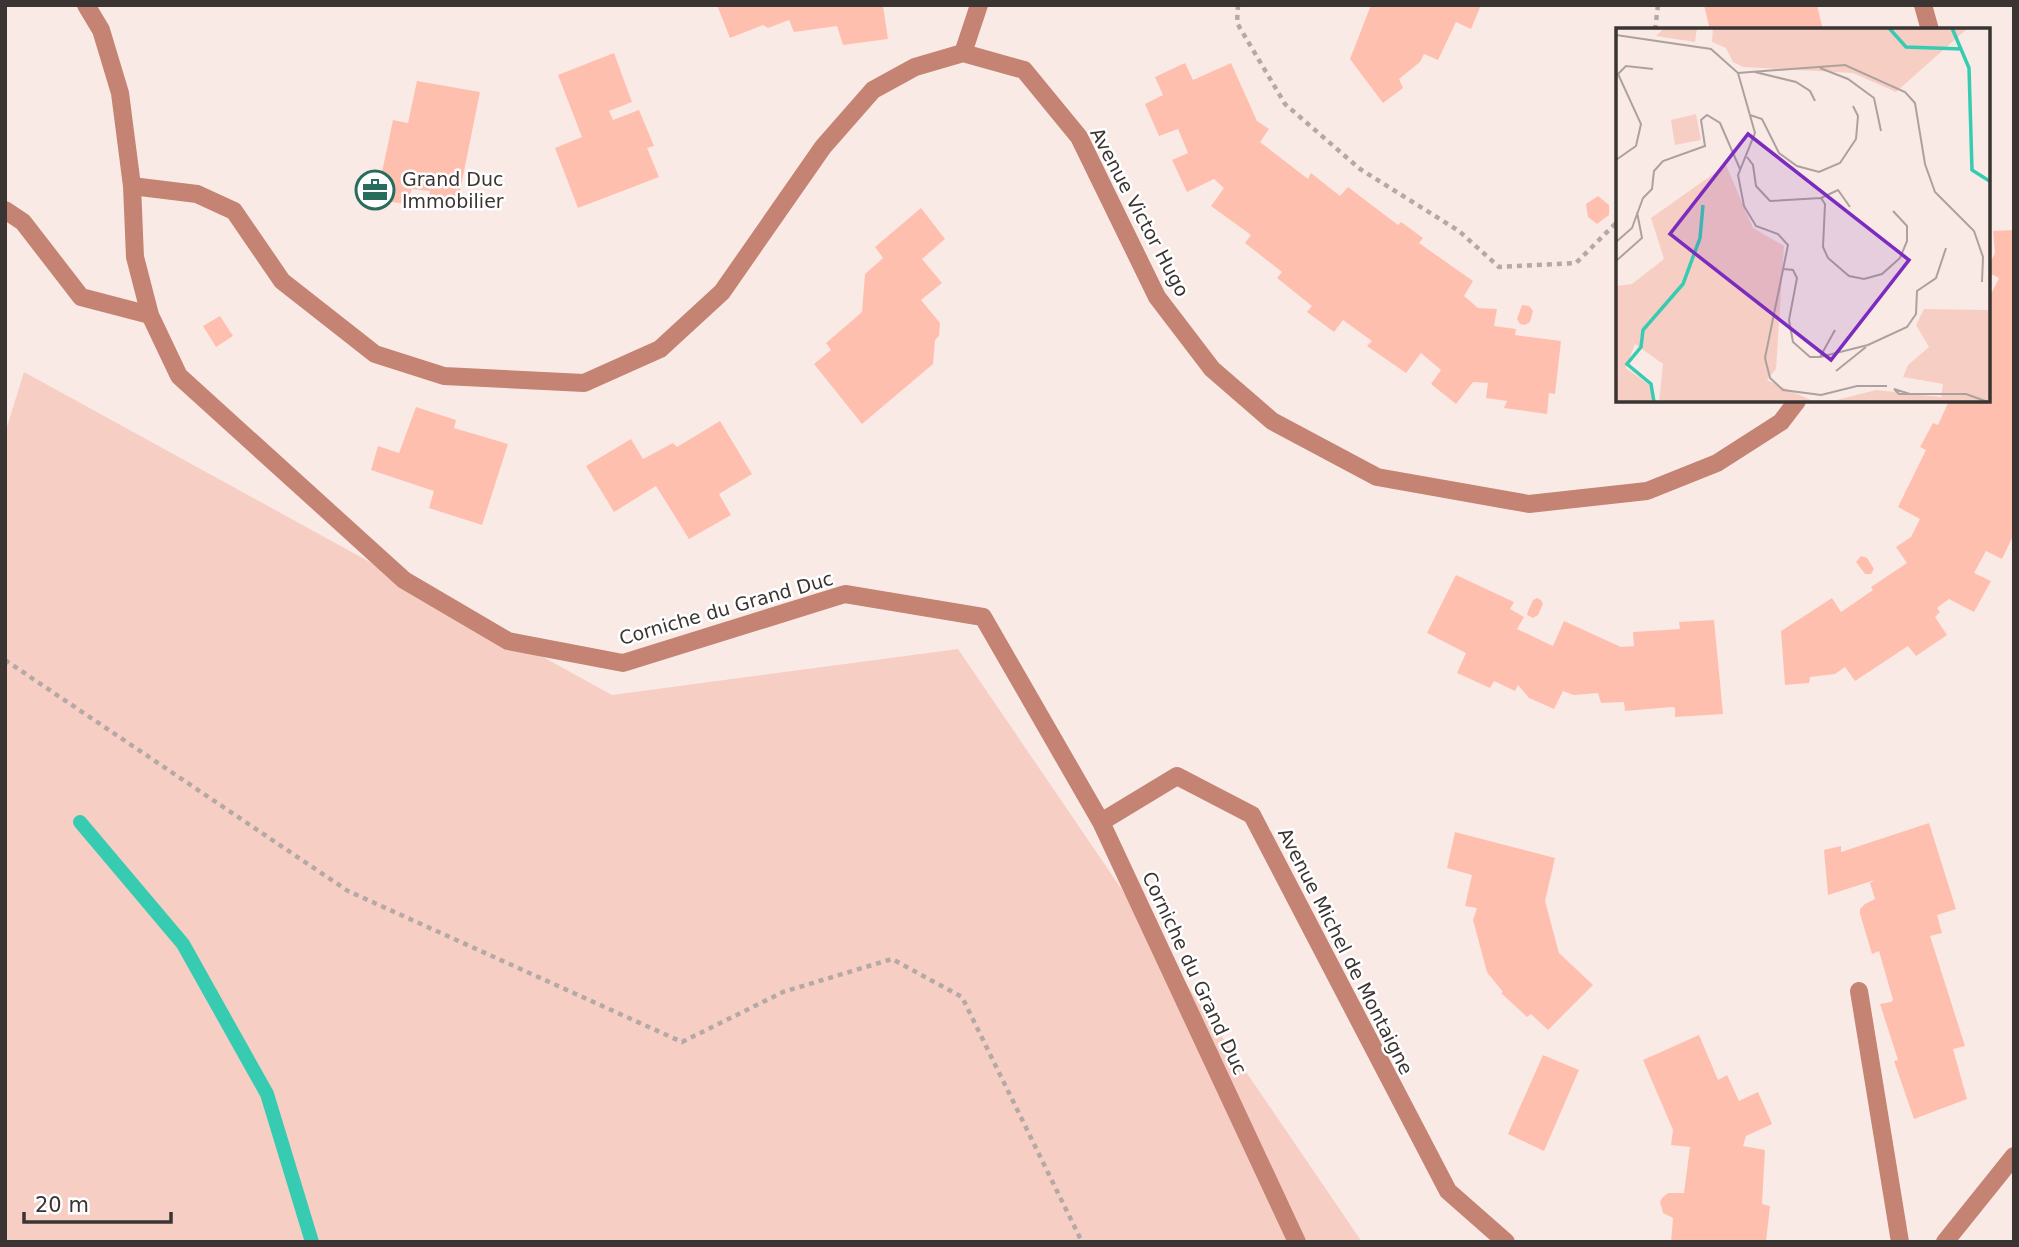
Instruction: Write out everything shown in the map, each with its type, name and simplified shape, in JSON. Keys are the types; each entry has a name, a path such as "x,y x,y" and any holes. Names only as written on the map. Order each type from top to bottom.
{"street":[{"name":"Corniche du Grand Duc","path":"86,5 101,30 120,93 132,186 135,257 150,315 178,376 404,580 508,641 623,663 845,594 983,617 1101,822 1297,1242"},
{"path":"132,186 197,194 234,211 282,281 375,354 444,376 584,383 660,349 722,292 823,147 873,90 915,67 962,52 979,5"},
{"path":"1923,5 1929,28"},
{"name":"Avenue Victor Hugo","path":"962,52 1024,70 1079,137 1157,297 1212,369 1272,421 1377,477 1529,504 1647,491 1717,463 1781,422 1796,402"},
{"path":"5,210 23,222 80,297 150,315"},
{"name":"Avenue Michel de Montaigne","path":"1101,822 1177,776 1252,815 1448,1191 1506,1242"},
{"path":"1859,991 1900,1242"},
{"path":"1945,1242 2014,1156"}],"path":[{"path":"1238,5 1237,23 1285,104 1360,169 1459,231 1499,267 1576,263 1616,222"},
{"path":"1655,28 1658,5"},
{"path":"5,660 348,891 682,1042 783,992 892,959 962,997 1082,1242"}],"shaded area":[{"path":"24,372 612,695 958,649 1362,1242 5,1242 5,433"}],"building":[{"path":"717,5 883,5 888,39 843,45 837,26 794,32 789,20 768,28 763,25 730,38"},
{"path":"1371,5 1481,5 1471,29 1456,22 1438,60 1424,54 1420,62 1399,79 1403,88 1383,103 1350,59"},
{"path":"1704,5 1817,5 1823,28 1710,28"},
{"path":"614,53 632,102 609,111 613,120 639,110 654,146 647,148 659,177 578,208 555,148 582,137 558,75"},
{"path":"1185,63 1193,80 1231,63 1257,121 1269,129 1260,142 1308,179 1311,173 1340,196 1348,187 1398,225 1401,222 1423,238 1419,243 1473,281 1464,296 1478,308 1497,309 1494,326 1516,329 1515,335 1561,341 1555,394 1549,393 1547,414 1504,408 1507,401 1486,398 1488,383 1473,382 1456,404 1431,384 1441,370 1421,353 1406,373 1367,346 1372,341 1343,320 1334,332 1307,312 1312,306 1277,278 1282,272 1245,243 1251,235 1211,206 1224,188 1214,179 1187,192 1172,160 1188,153 1178,129 1159,136 1145,104 1163,95 1155,77"},
{"path":"417,81 480,92 458,201 429,199 430,191 412,189 406,204 367,198 372,170 382,172 393,120 408,123"},
{"path":"1598,196 1609,205 1609,215 1597,224 1588,217 1586,204"},
{"path":"921,208 945,239 922,259 942,283 921,300 940,323 933,364 862,424 814,364 831,350 826,343 862,312 865,274 883,258 875,247"},
{"path":"2014,230 2014,534 2002,559 1986,551 1974,573 1991,581 1974,612 1949,599 1937,608 1940,612 1935,617 1947,635 1916,656 1908,646 1855,681 1845,667 1835,674 1810,677 1809,683 1785,685 1781,631 1832,598 1841,612 1873,590 1871,587 1907,563 1896,547 1911,537 1920,519 1898,507 1926,450 1920,447 1933,423 1938,425 1949,402 1991,402 1991,294 1999,278 1991,274 1991,261 1995,253 1993,231"},
{"path":"1522,305 1529,306 1533,311 1530,322 1525,325 1520,324 1517,319"},
{"path":"220,316 233,336 216,347 203,326"},
{"path":"416,407 456,420 454,428 508,444 482,525 429,508 434,491 371,470 378,446 399,453"},
{"path":"720,421 752,474 719,494 731,515 689,539 656,486 614,512 586,466 631,439 643,459 673,443 677,447"},
{"path":"1861,556 1867,558 1874,569 1871,574 1865,574 1856,562"},
{"path":"1456,575 1514,602 1510,609 1524,617 1517,629 1553,646 1564,621 1621,647 1634,646 1633,632 1680,629 1679,622 1714,620 1723,714 1675,717 1675,708 1672,707 1625,711 1624,702 1601,703 1598,693 1574,695 1563,691 1554,709 1529,698 1518,685 1515,691 1494,681 1490,688 1457,673 1466,653 1427,633"},
{"path":"1537,598 1543,604 1538,615 1533,618 1527,615 1533,600"},
{"path":"1929,823 1956,909 1937,915 1942,933 1930,936 1965,1046 1953,1049 1967,1099 1914,1119 1894,1061 1898,1060 1880,1004 1893,1000 1879,951 1872,954 1860,914 1860,909 1865,904 1875,899 1870,883 1875,880 1828,895 1824,850 1841,846 1841,852"},
{"path":"1455,832 1555,858 1545,901 1559,953 1593,985 1548,1030 1531,1014 1527,1017 1501,993 1503,992 1487,972 1473,920 1477,908 1465,906 1472,875 1447,868"},
{"path":"1699,1035 1718,1080 1727,1075 1739,1101 1758,1092 1772,1124 1746,1136 1743,1146 1765,1150 1762,1204 1770,1206 1766,1242 1671,1242 1673,1218 1663,1213 1660,1202 1668,1193 1684,1193 1690,1147 1671,1145 1673,1130 1643,1060"},
{"path":"1543,1055 1579,1070 1544,1151 1508,1134"}],"waterway":[{"path":"80,822 183,944 267,1094 312,1242"}],"place":[{"name":"Grand Duc Immobilier","path":"375,190"}]}
